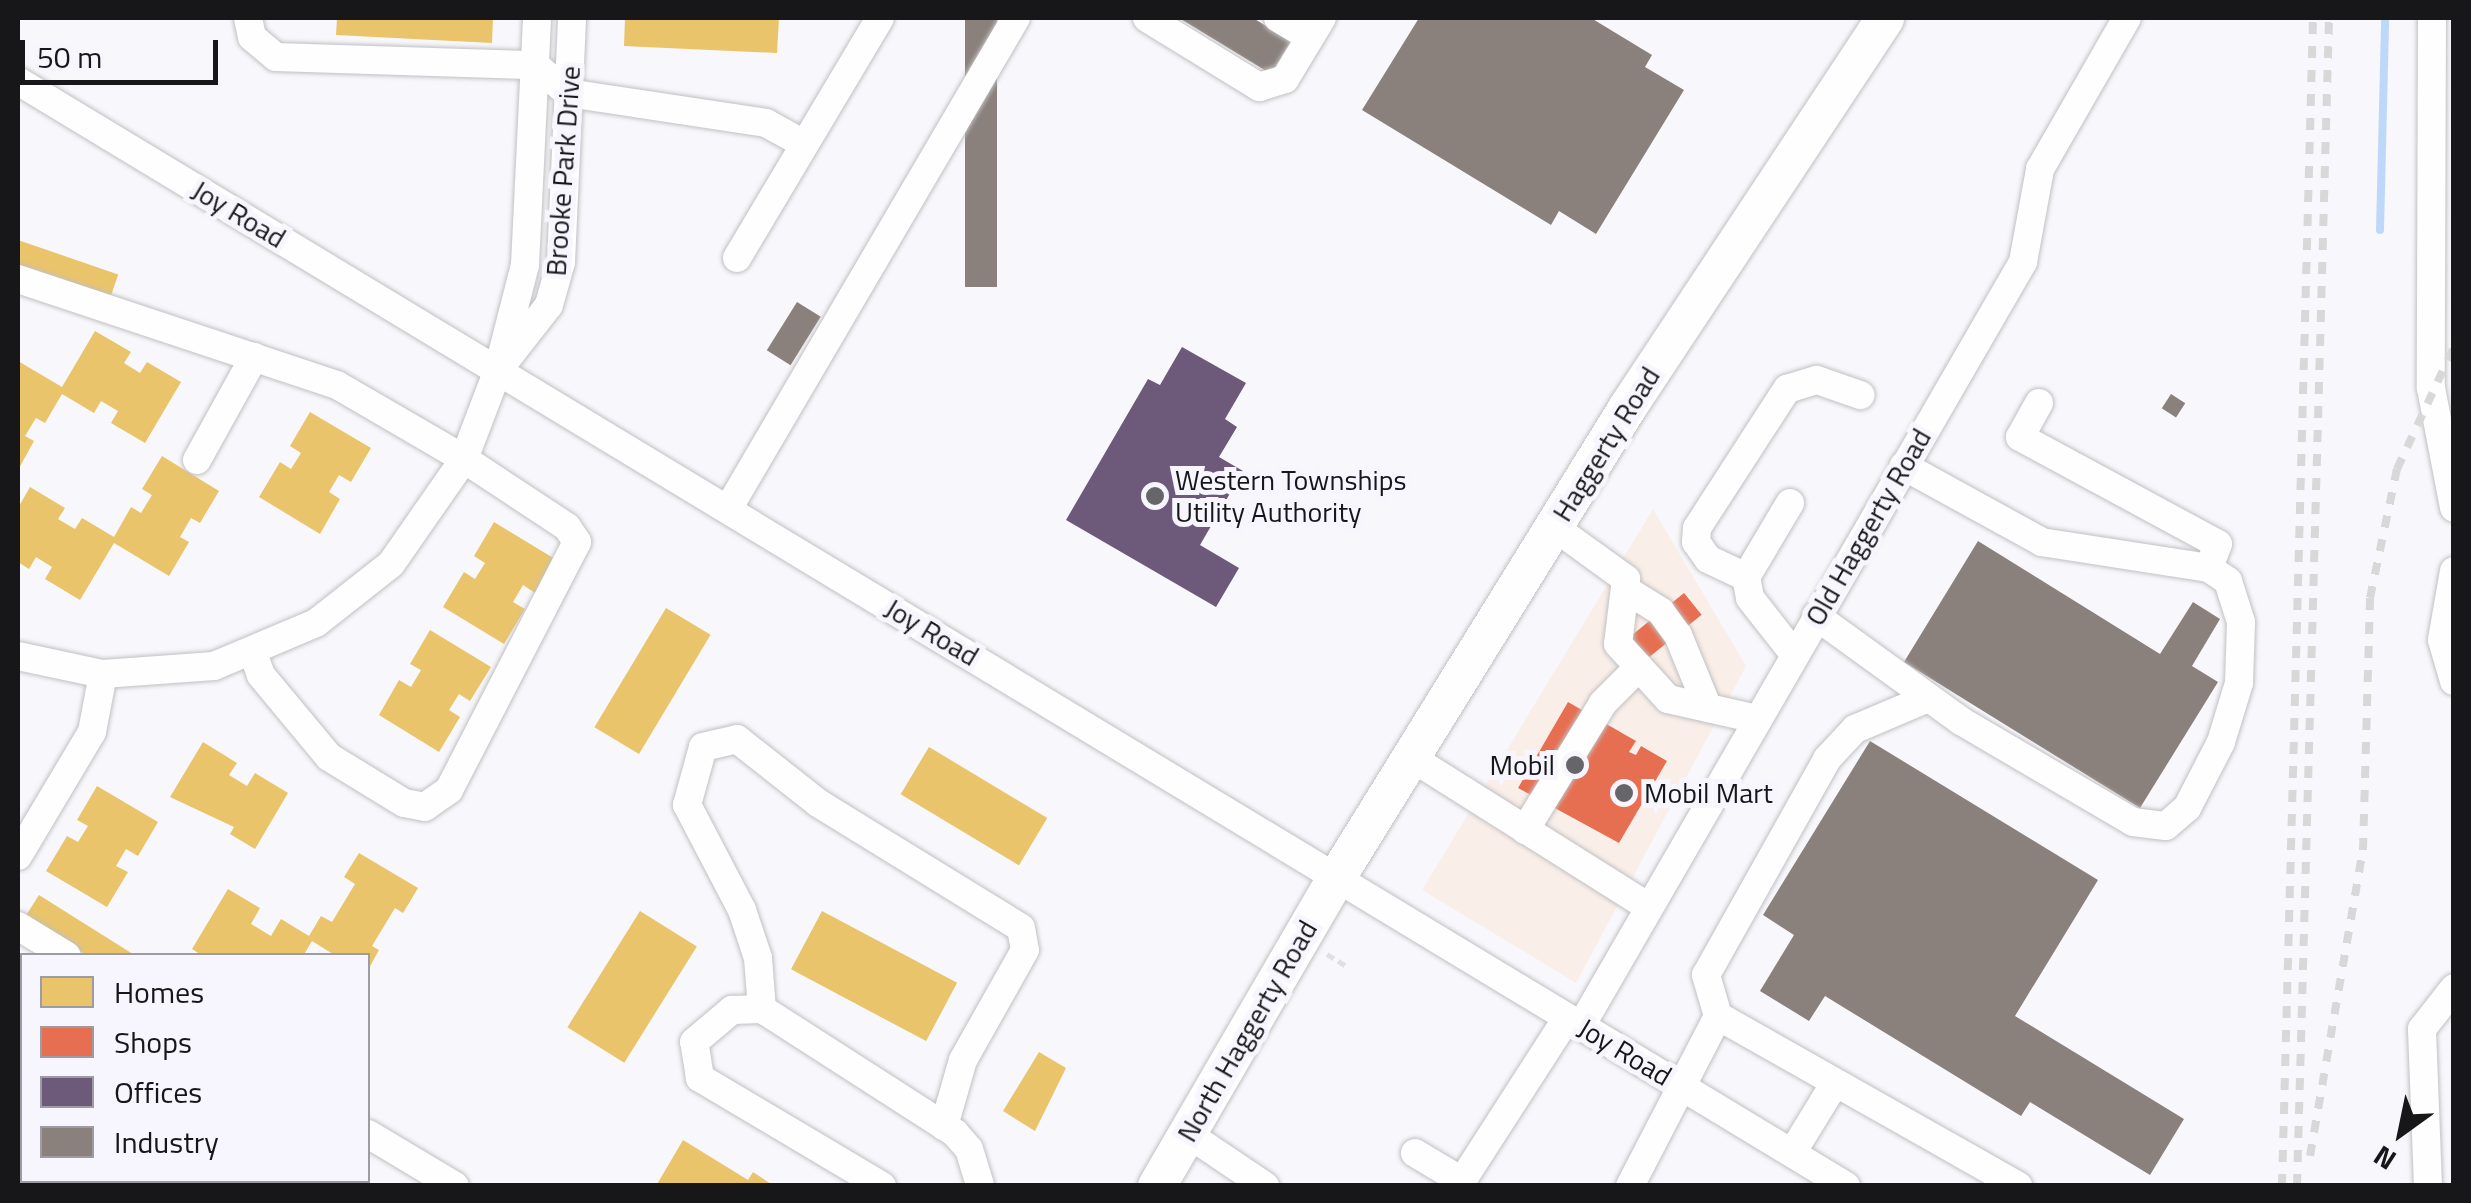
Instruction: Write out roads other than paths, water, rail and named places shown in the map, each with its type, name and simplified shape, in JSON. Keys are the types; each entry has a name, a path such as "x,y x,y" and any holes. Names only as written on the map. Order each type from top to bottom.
{"main road":[{"name":"Haggerty Road","path":"1337,877 1723,255 1885,18"},
{"name":"North Haggerty Road","path":"1156,1186 1337,877"}],"street":[{"path":"248,18 252,37 276,56 535,65 568,93 766,123 804,144"},
{"name":"Brooke Park Drive","path":"498,370 525,265 537,18"},
{"name":"Brooke Park Drive","path":"498,370 554,295 572,18"},
{"path":"737,258 880,18"},
{"path":"728,508 1016,18"},
{"path":"1148,18 1259,87 1285,79 1316,27 1278,18"},
{"name":"Old Haggerty Road","path":"1465,1183 1649,907 2023,262 2040,169 2128,18"},
{"path":"2432,18 2431,388 2454,508"},
{"name":"Joy Road","path":"18,81 1846,1186"},
{"path":"2432,167 2454,147"},
{"path":"18,279 337,385 464,459 567,527 578,542 438,802 425,808 404,803 329,757 261,675 254,654"},
{"path":"196,460 254,358"},
{"path":"18,656 104,674 159,674 254,654 316,622 391,564 464,459 498,370"},
{"path":"1746,577 1708,558 1696,542 1697,528 1787,389 1817,380 1860,395"},
{"path":"2039,403 2020,437 2218,544 2209,568"},
{"path":"1816,616 1928,698 2133,822 2166,826 2187,808 2204,775 2239,683 2240,622 2228,581 2209,568 2042,542 1904,466"},
{"path":"1790,502 1746,577 1750,598 1794,654"},
{"path":"1554,527 1616,570 1628,590 1661,612 1678,635 1708,708"},
{"path":"2454,571 2442,640 2454,680"},
{"path":"1628,590 1616,627 1618,644 1668,699 1757,718"},
{"path":"1525,830 1603,703 1639,667"},
{"path":"18,856 92,732 104,674"},
{"path":"1630,1186 1685,1088 1718,1016 1706,975 1827,759 1854,730 1928,698"},
{"path":"762,1008 758,958 742,910 687,804 703,747 737,739 818,803 1021,928 1025,950 964,1060 944,1126"},
{"path":"1412,758 1649,907"},
{"path":"18,926 61,953"},
{"path":"2428,1186 2422,1029 2454,988"},
{"path":"882,1186 700,1078 694,1042 732,1010 762,1008 944,1126 969,1149 980,1185"},
{"path":"1718,1016 1833,1086 1867,1097 2018,1186"},
{"path":"1792,1152 1833,1086"},
{"path":"1188,1134 1264,1186"},
{"path":"370,1135 455,1186"},
{"path":"1415,1153 1465,1183"}],"waterway":[{"path":"2380,230 2385,18"}],"railway":[{"path":"2282,1186 2313,18"},
{"path":"2297,1186 2329,18"},
{"path":"2310,1156 2363,850 2370,598 2397,469 2454,347"}],"place":[{"name":"Western Townships Utility Authority","path":"1155,496"},
{"name":"Mobil","path":"1575,765"},
{"name":"Mobil Mart","path":"1624,793"}]}
